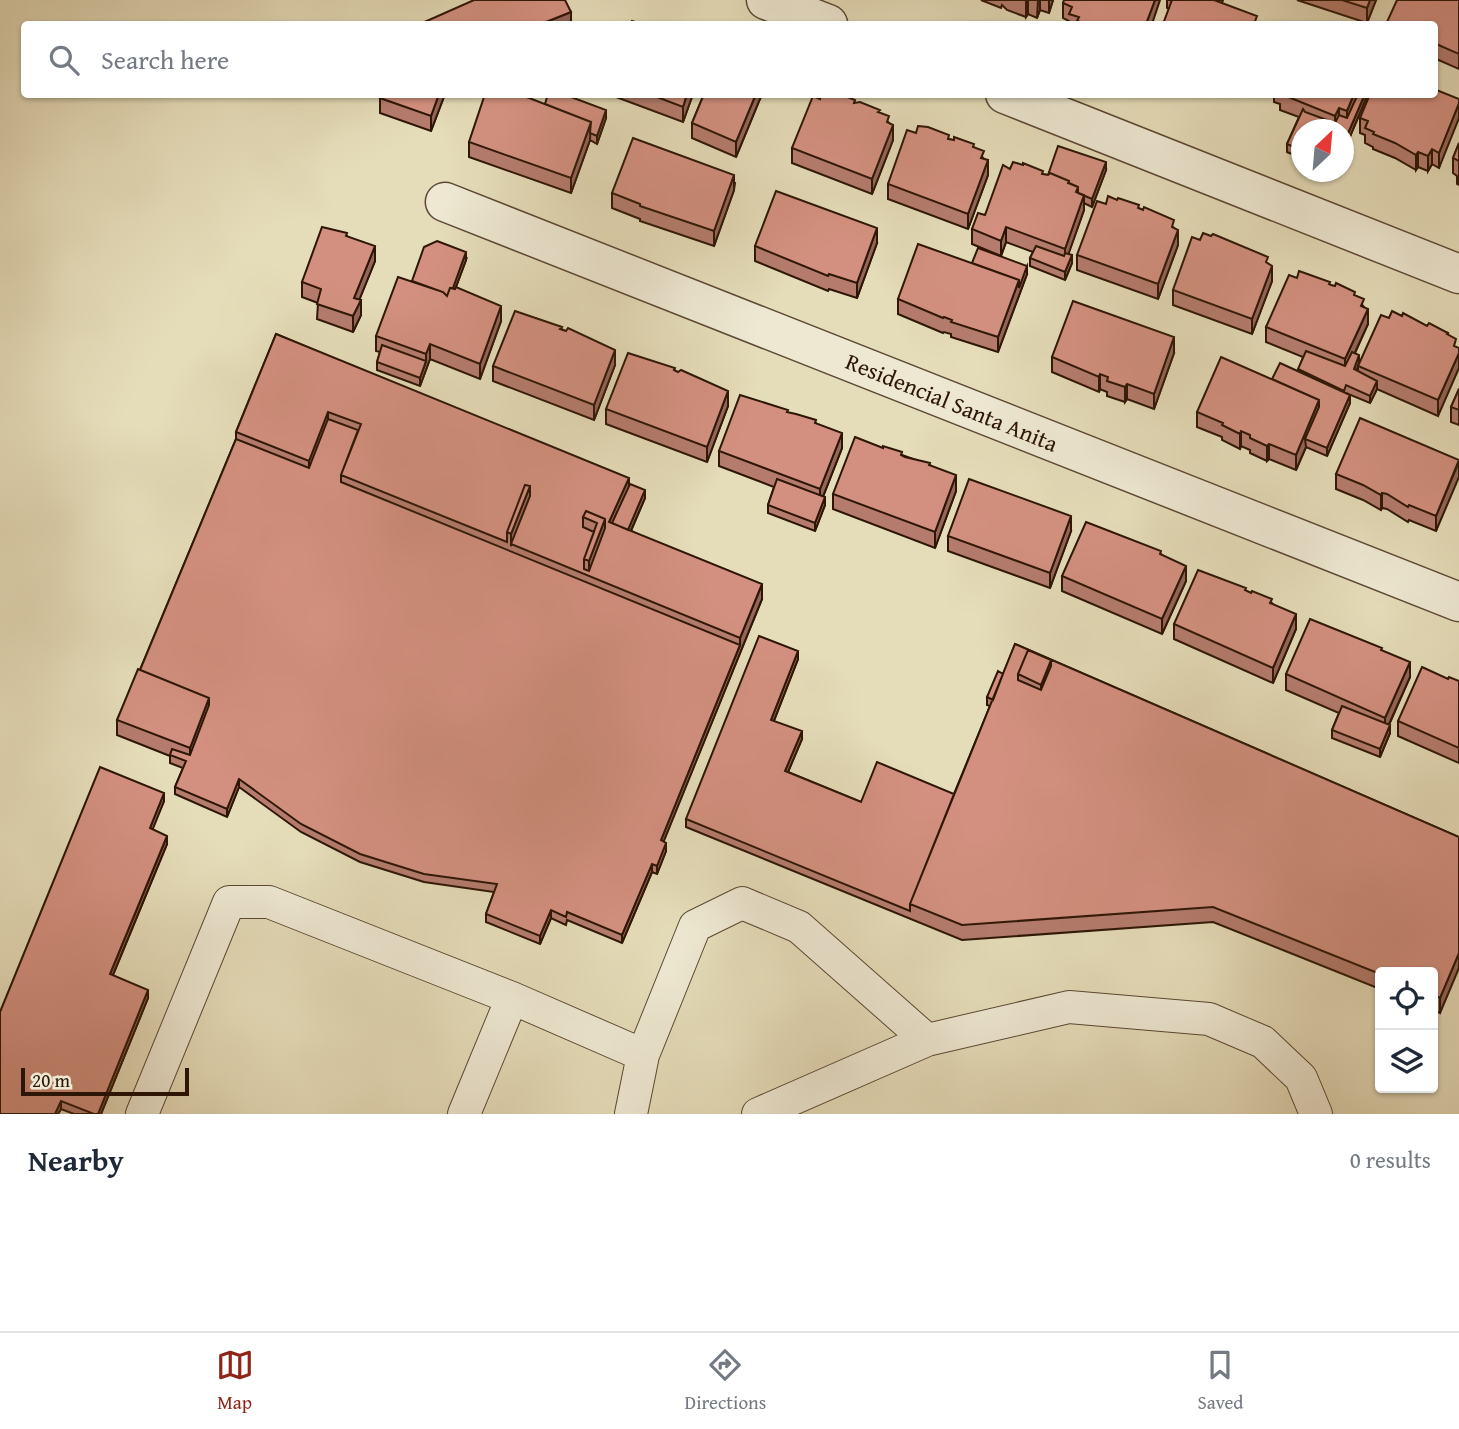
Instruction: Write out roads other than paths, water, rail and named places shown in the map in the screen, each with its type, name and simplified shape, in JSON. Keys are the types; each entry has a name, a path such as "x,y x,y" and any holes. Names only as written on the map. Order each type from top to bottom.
{"street":[{"path":"766,0 820,21"},
{"path":"1015,98 1459,274"},
{"name":"Residencial Santa Anita","path":"445,202 1459,602"}],"lane":[{"path":"142,1114 229,902 269,902 512,998 643,1055"},
{"path":"631,1114 643,1055 695,926 742,904 799,927 927,1040"},
{"path":"464,1114 512,998"},
{"path":"758,1114 927,1040 1069,1007 1209,1019 1263,1042 1301,1079 1316,1114"}]}
